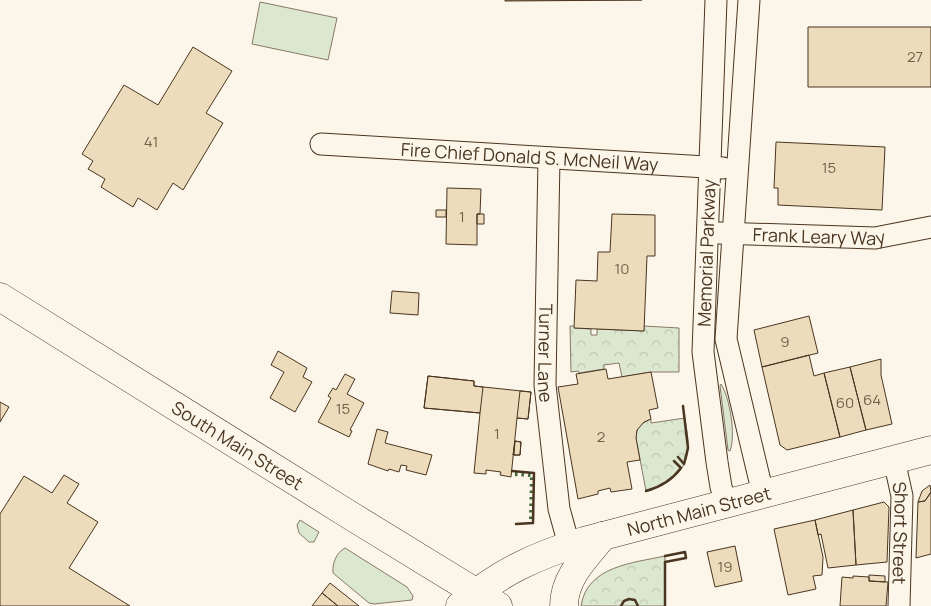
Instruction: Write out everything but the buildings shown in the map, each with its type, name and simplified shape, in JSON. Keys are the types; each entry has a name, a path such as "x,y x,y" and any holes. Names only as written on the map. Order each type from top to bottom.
{"main road":[{"name":"South Main Street","path":"0,296 478,601"},
{"name":"North Main Street","path":"478,601 509,570 541,555 569,545 931,450"},
{"path":"564,606 565,595 571,578 603,536"}],"street":[{"name":"Memorial Parkway","path":"716,0 704,365 716,462 727,504"},
{"name":"Memorial Parkway","path":"748,0 726,338 763,494"},
{"name":"Fire Chief Donald S. McNeil Way","path":"321,144 738,169"},
{"name":"Turner Lane","path":"549,158 544,385 559,509 569,545"},
{"name":"Frank Leary Way","path":"707,233 875,238 931,227"},
{"name":"Short Street","path":"894,460 902,496 899,606"}],"green space":[{"path":"260,2 337,18 328,60 252,44"},
{"path":"570,326 591,329 591,335 597,335 597,329 644,331 644,326 679,328 679,372 651,372 622,377 619,363 604,365 604,369 579,373 578,371 571,372"},
{"path":"721,384 727,398 731,417 732,444 730,451 728,450"},
{"path":"685,418 688,445 684,465 668,482 646,491 636,438 638,428 651,419 651,423"},
{"path":"300,520 319,532 314,542 309,542 299,533 297,525"},
{"path":"345,548 407,587 413,596 412,600 369,603 333,573 335,559"},
{"path":"665,556 665,606 581,606 585,593 592,582 602,574 626,564"}],"hedge":[{"path":"515,474 532,475 531,519"}],"wall":[{"path":"678,457 684,464 688,448 683,406"},
{"path":"646,491 666,483 678,472 681,468 674,461"},
{"path":"512,471 534,473 533,523 516,524"},
{"path":"665,556 685,552 686,558 665,562 665,606"},
{"path":"621,606 624,601 629,599 635,600 638,606"}]}
